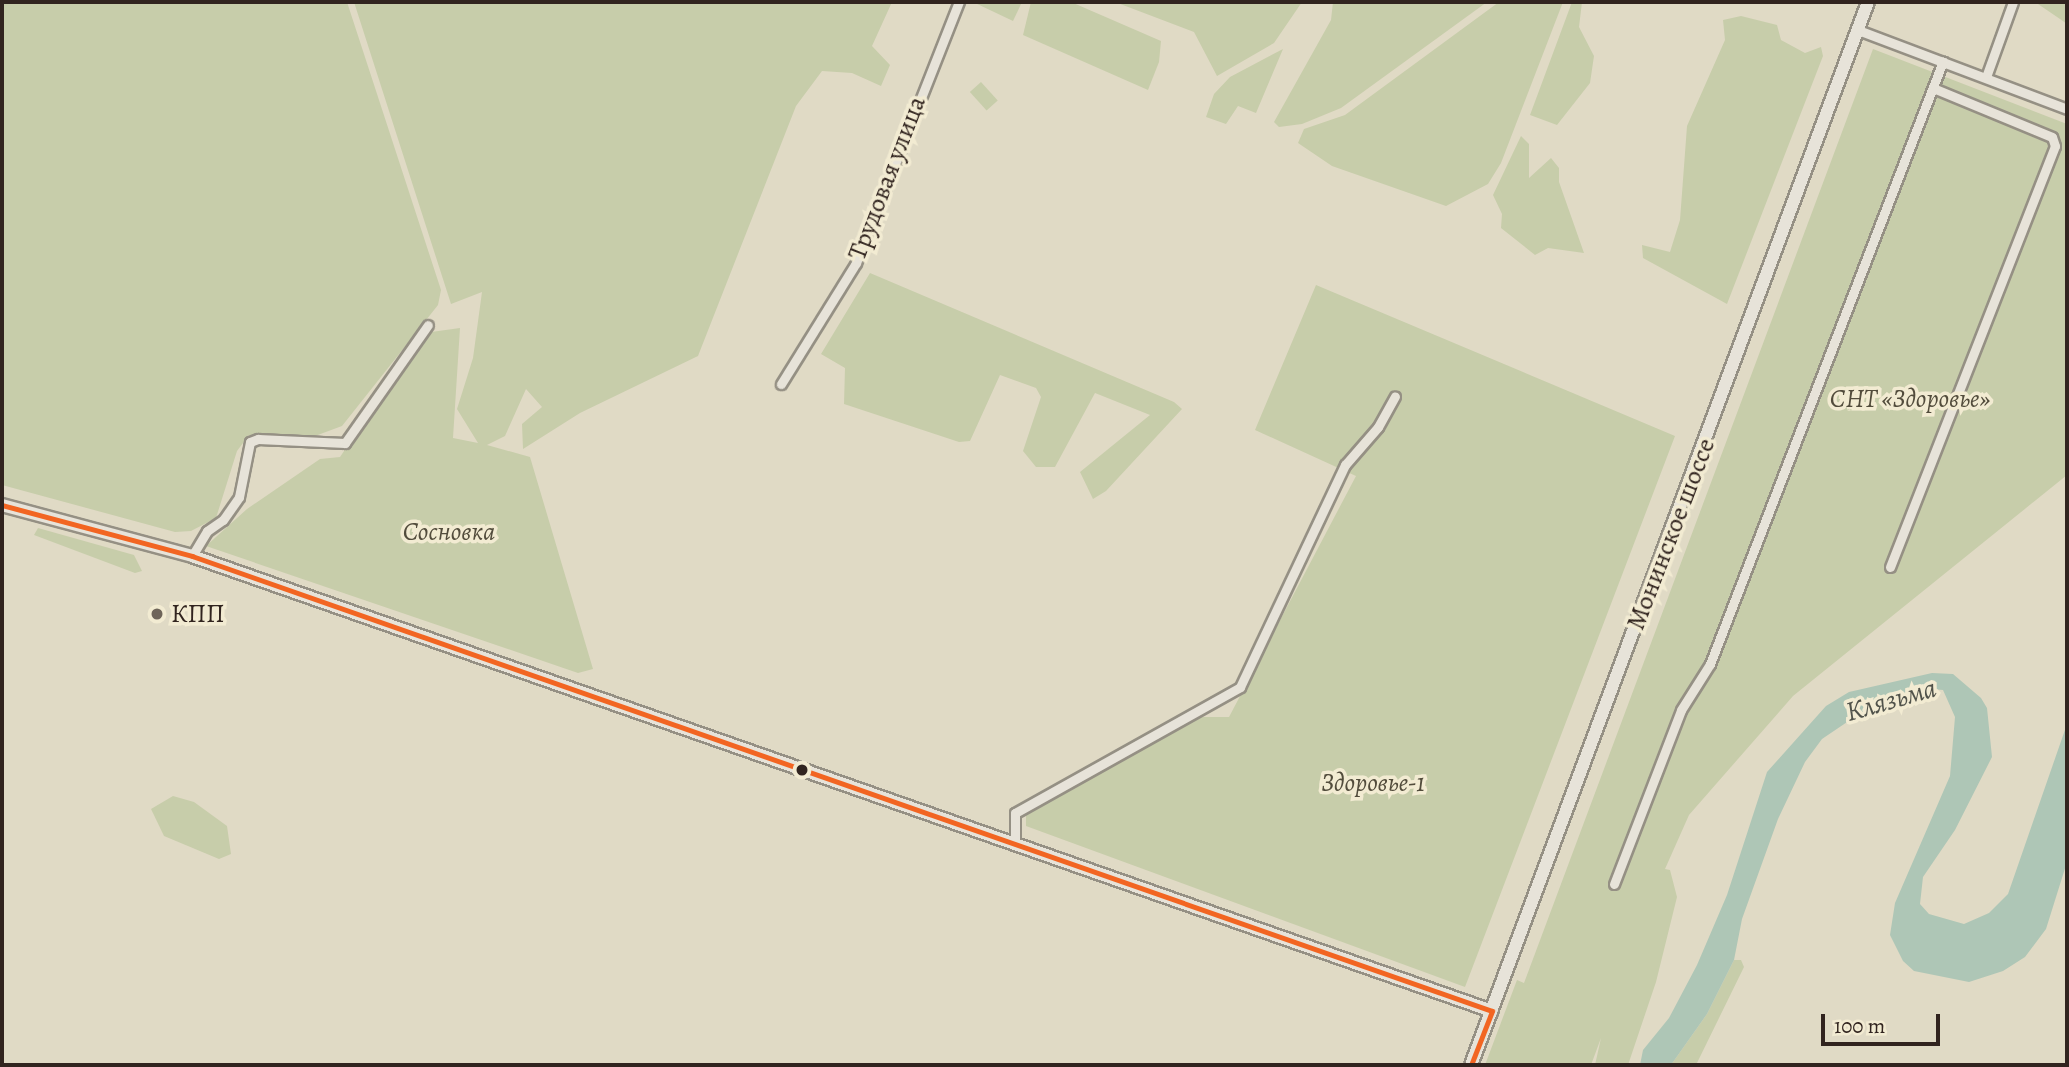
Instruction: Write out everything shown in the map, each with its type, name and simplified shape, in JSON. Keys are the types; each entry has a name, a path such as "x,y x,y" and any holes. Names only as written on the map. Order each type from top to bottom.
{"main road":[{"name":"Монинское шоссе","path":"1471,1065 1868,2"},
{"path":"2,505 192,556 1492,1011"}],"street":[{"name":"Трудовая улица","path":"781,384 856,262 959,2"},
{"path":"1986,77 2013,2"},
{"path":"1858,30 2067,109"},
{"path":"1614,884 1681,710 1710,664 1943,61"},
{"path":"1890,567 2055,146 2052,137 1933,88"},
{"path":"192,556 207,531 223,520 239,497 250,442 258,439 345,443 428,325"},
{"path":"1015,843 1015,813 1240,687 1345,466 1378,428 1395,396"}],"green space":[{"path":"2,2 347,2 441,290 438,305 342,426 315,436 249,435 237,451 216,518 191,531 175,532 2,485"},
{"name":"Сосновка","path":"354,2 892,2 872,46 890,65 881,86 852,73 822,71 796,106 698,356 580,413 523,449 522,424 542,407 526,389 505,436 487,445 530,457 593,669 578,673 206,546 247,509 320,459 340,457 424,333 460,328 453,438 478,443 457,409 473,358 482,292 451,304"},
{"path":"973,2 1022,2 1013,21"},
{"path":"1031,2 1071,2 1161,41 1159,62 1148,90 1023,35"},
{"path":"1115,2 1302,2 1274,43 1217,76 1194,32"},
{"path":"1333,2 1487,2 1341,108 1302,124 1279,127 1274,122 1331,20"},
{"path":"1499,2 1563,2 1501,163 1488,184 1446,206 1332,166 1298,143 1304,129 1345,115"},
{"path":"1572,2 1582,2 1579,27 1594,56 1590,83 1557,125 1530,115"},
{"path":"2035,2 2067,2 2067,24 2060,19"},
{"path":"1741,16 1777,25 1781,40 1805,53 1821,47 1823,56 1727,304 1643,258 1642,245 1670,252 1680,220 1687,126 1725,40 1723,20"},
{"path":"1283,49 1256,113 1238,106 1226,124 1206,117 1214,94 1230,77"},
{"name":"СНТ «Здоровье»","path":"1873,49 2067,124 2067,475 1793,696 1689,815 1665,869 1670,870 1677,897 1656,982 1628,1065 1595,1065 1601,1038 1591,1065 1485,1065 1517,980 1524,983"},
{"path":"981,82 998,101 987,111 970,92"},
{"path":"1521,136 1529,144 1529,178 1551,158 1559,168 1559,182 1584,253 1548,248 1535,255 1501,228 1502,214 1493,195"},
{"path":"870,273 1174,402 1182,409 1106,491 1093,499 1080,472 1150,415 1095,393 1055,467 1036,467 1023,451 1041,397 1036,388 1000,375 970,441 959,442 844,404 845,368 821,354"},
{"name":"Здоровье-1","path":"1316,285 1675,436 1465,987 1026,826 1026,813 1182,724 1202,717 1229,717 1356,476 1255,430"},
{"path":"38,528 134,555 142,571 135,573 34,535"},
{"path":"173,796 194,802 227,826 231,854 219,859 164,836 151,809"},
{"path":"1734,960 1741,960 1744,967 1696,1065 1671,1065 1707,1014"}],"water":[{"name":"Клязьма","path":"1932,673 1953,674 1981,698 1987,708 1992,757 1955,830 1923,877 1920,904 1929,914 1964,924 1989,913 2008,894 2067,724 2067,862 2046,929 2025,957 2003,971 1969,982 1914,971 1903,961 1890,935 1895,903 1950,776 1955,717 1943,690 1931,689 1859,714 1822,739 1805,762 1778,819 1742,919 1734,960 1707,1014 1671,1065 1640,1065 1643,1050 1669,1018 1697,965 1727,895 1767,772 1826,706 1849,692"}],"transit line":[{"path":"2,505 192,556 1492,1011"},
{"path":"1471,1065 1492,1011"}],"place":[{"name":"КПП","path":"157,614"}]}
